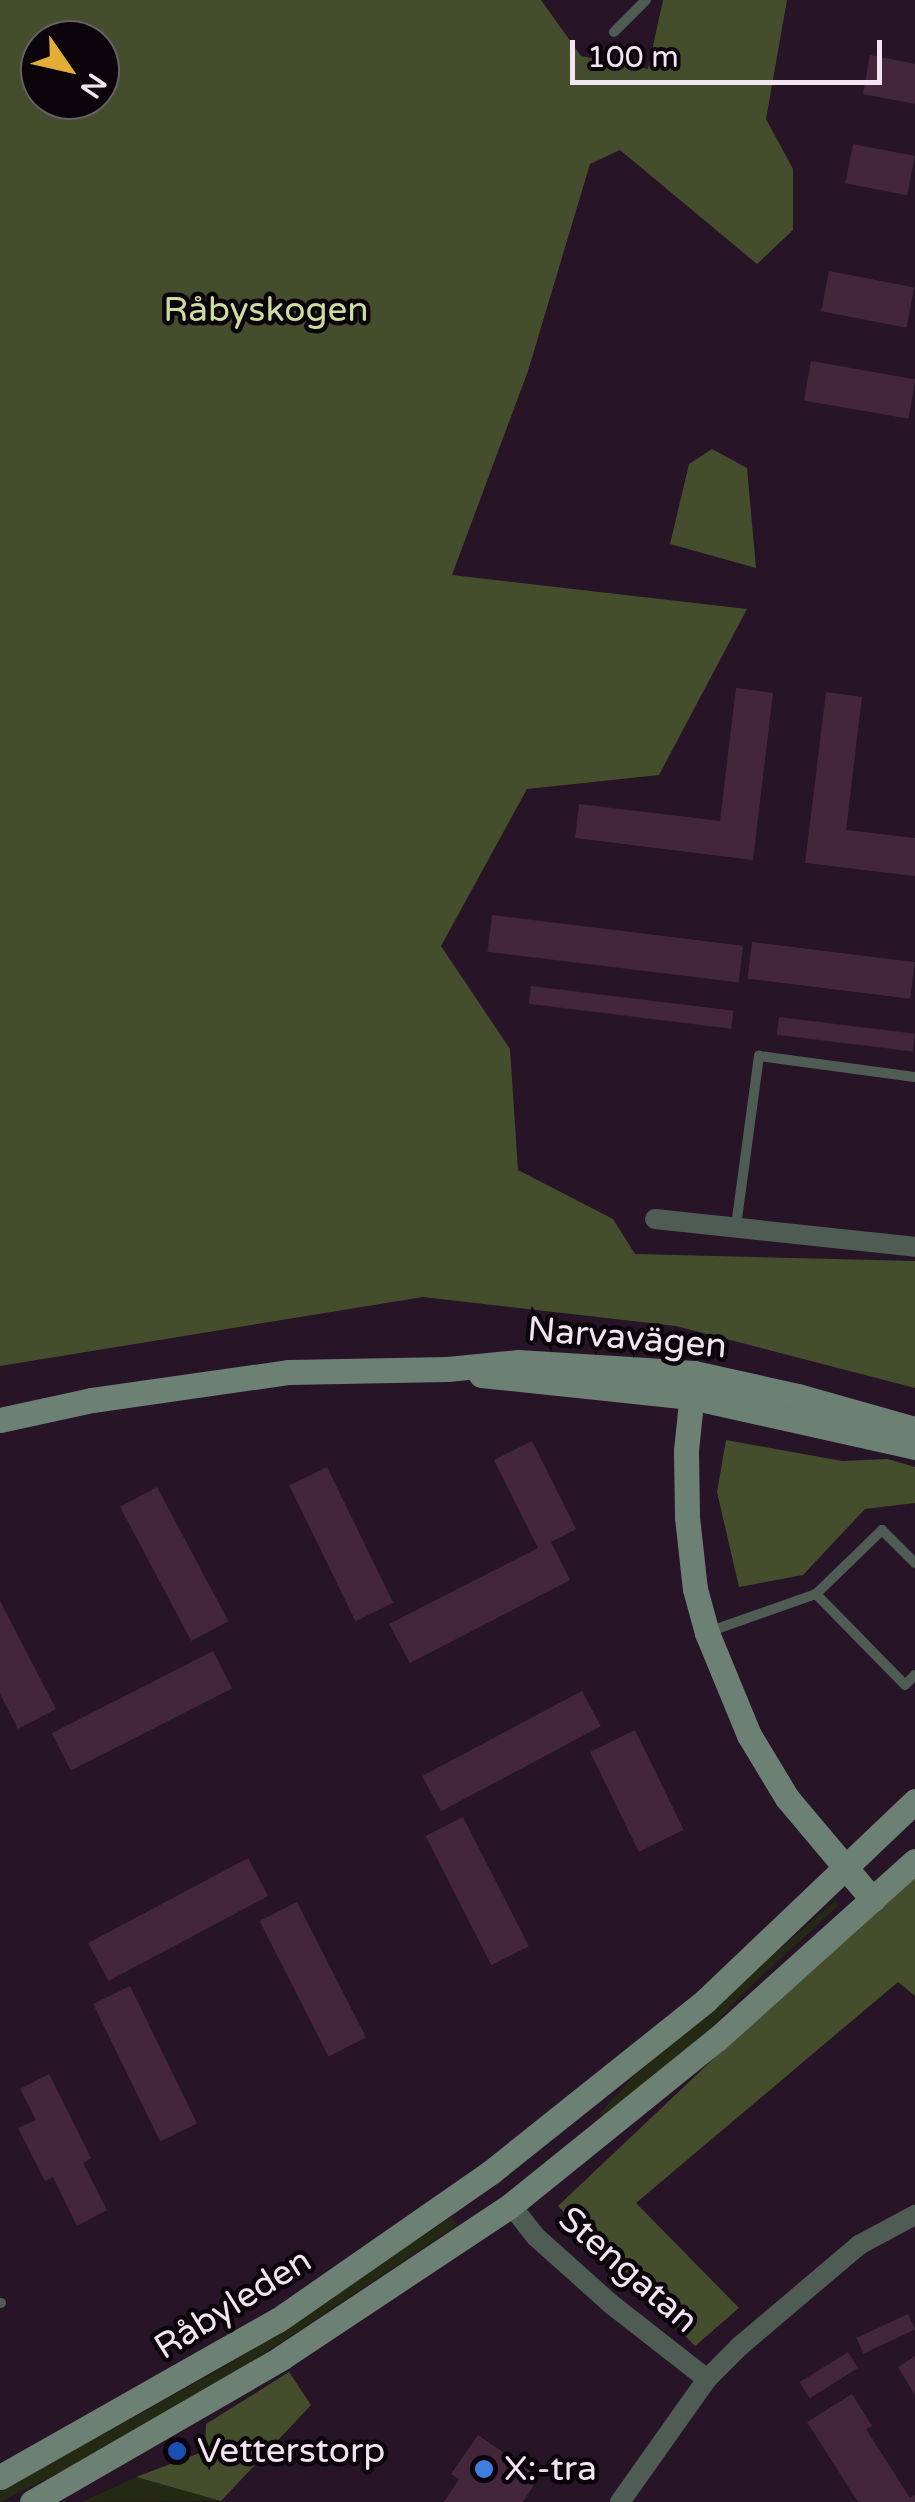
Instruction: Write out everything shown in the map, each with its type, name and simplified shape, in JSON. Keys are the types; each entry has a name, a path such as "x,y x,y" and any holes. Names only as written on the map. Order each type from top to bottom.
{"main road":[{"name":"Narvavägen","path":"0,1420 92,1400 289,1372 447,1369 518,1381 693,1385 798,1396 915,1430"},
{"name":"Narvavägen","path":"693,1385 915,1447"},
{"path":"693,1385 686,1451 687,1516 695,1589 707,1632 749,1735 788,1798 872,1900"},
{"name":"Råbyleden","path":"0,2477 278,2320 491,2172 705,2000 915,1801"},
{"name":"Råbyleden","path":"32,2502 89,2473 281,2358 511,2205 717,2039 915,1862"},
{"path":"491,2172 511,2205"}],"street":[{"path":"655,1219 915,1247"},
{"name":"Stengatan","path":"511,2205 535,2236 611,2304 707,2378"},
{"path":"620,2502 707,2378 793,2298 859,2245 915,2215"}],"lane":[{"path":"614,32 646,0"},
{"path":"736,1226 759,1056 915,1077"},
{"path":"707,1632 816,1594 882,1530 915,1564"},
{"path":"816,1594 905,1685 915,1675"}],"green space":[{"name":"Råbyskogen","path":"0,0 541,0 581,56 648,69 663,0 787,0 766,119 793,169 793,230 757,264 620,150 590,164 528,371 452,575 747,609 659,775 527,789 441,946 510,1049 518,1170 613,1219 635,1254 915,1261 915,1388 676,1326 423,1297 0,1366"},
{"path":"712,449 747,468 756,568 670,544 689,464"},
{"path":"726,1440 842,1461 888,1459 915,1467 915,1503 865,1509 803,1575 739,1587 717,1492"},
{"path":"915,1868 915,1996 898,1982 636,2203 739,2308 695,2346 558,2206"},
{"path":"836,1900 838,1906 740,1996 709,2031 601,2118 600,2113 633,2077"},
{"path":"453,2216 457,2225 244,2367 90,2457 0,2502 0,2491 226,2366"},
{"path":"289,2372 311,2405 221,2501 136,2477 205,2451 206,2424"},
{"path":"136,2477 221,2501 82,2502"}],"building":[{"path":"870,55 915,64 915,104 863,94"},
{"path":"853,144 915,156 907,195 845,183"},
{"path":"829,271 914,288 907,328 821,311"},
{"path":"811,361 915,379 908,419 804,400"},
{"path":"736,688 773,693 753,860 575,838 579,804 720,821"},
{"path":"826,692 862,697 846,830 915,838 915,876 805,863"},
{"path":"492,915 743,946 739,983 487,952"},
{"path":"752,942 915,962 910,999 747,979"},
{"path":"531,986 733,1011 731,1029 529,1004"},
{"path":"779,1017 915,1034 913,1052 777,1035"},
{"path":"532,1441 576,1529 551,1542 570,1580 410,1663 389,1624 538,1548 494,1460"},
{"path":"327,1467 393,1603 355,1621 289,1485"},
{"path":"157,1487 228,1621 191,1641 120,1507"},
{"path":"0,1601 56,1709 18,1729 0,1694"},
{"path":"213,1651 232,1688 71,1771 52,1733"},
{"path":"582,1691 601,1726 441,1811 422,1776"},
{"path":"635,1730 684,1830 639,1852 590,1752"},
{"path":"463,1817 529,1946 491,1965 426,1836"},
{"path":"248,1858 268,1896 108,1981 88,1943"},
{"path":"297,1902 366,2037 329,2057 260,1921"},
{"path":"130,1986 197,2124 160,2141 93,2004"},
{"path":"49,2074 91,2158 83,2163 107,2210 77,2226 53,2177 45,2181 18,2128 36,2120 20,2089"},
{"path":"908,2314 915,2329 864,2353 856,2338"},
{"path":"848,2352 858,2368 810,2398 800,2382"},
{"path":"915,2356 915,2395 898,2367"},
{"path":"852,2394 872,2426 866,2429 910,2498 915,2495 915,2502 858,2502 807,2422"},
{"path":"478,2435 539,2477 523,2502 444,2502 459,2479 451,2474"}],"place":[{"name":"Vetterstorp","path":"177,2451"},
{"name":"X:-tra","path":"484,2469"}]}
